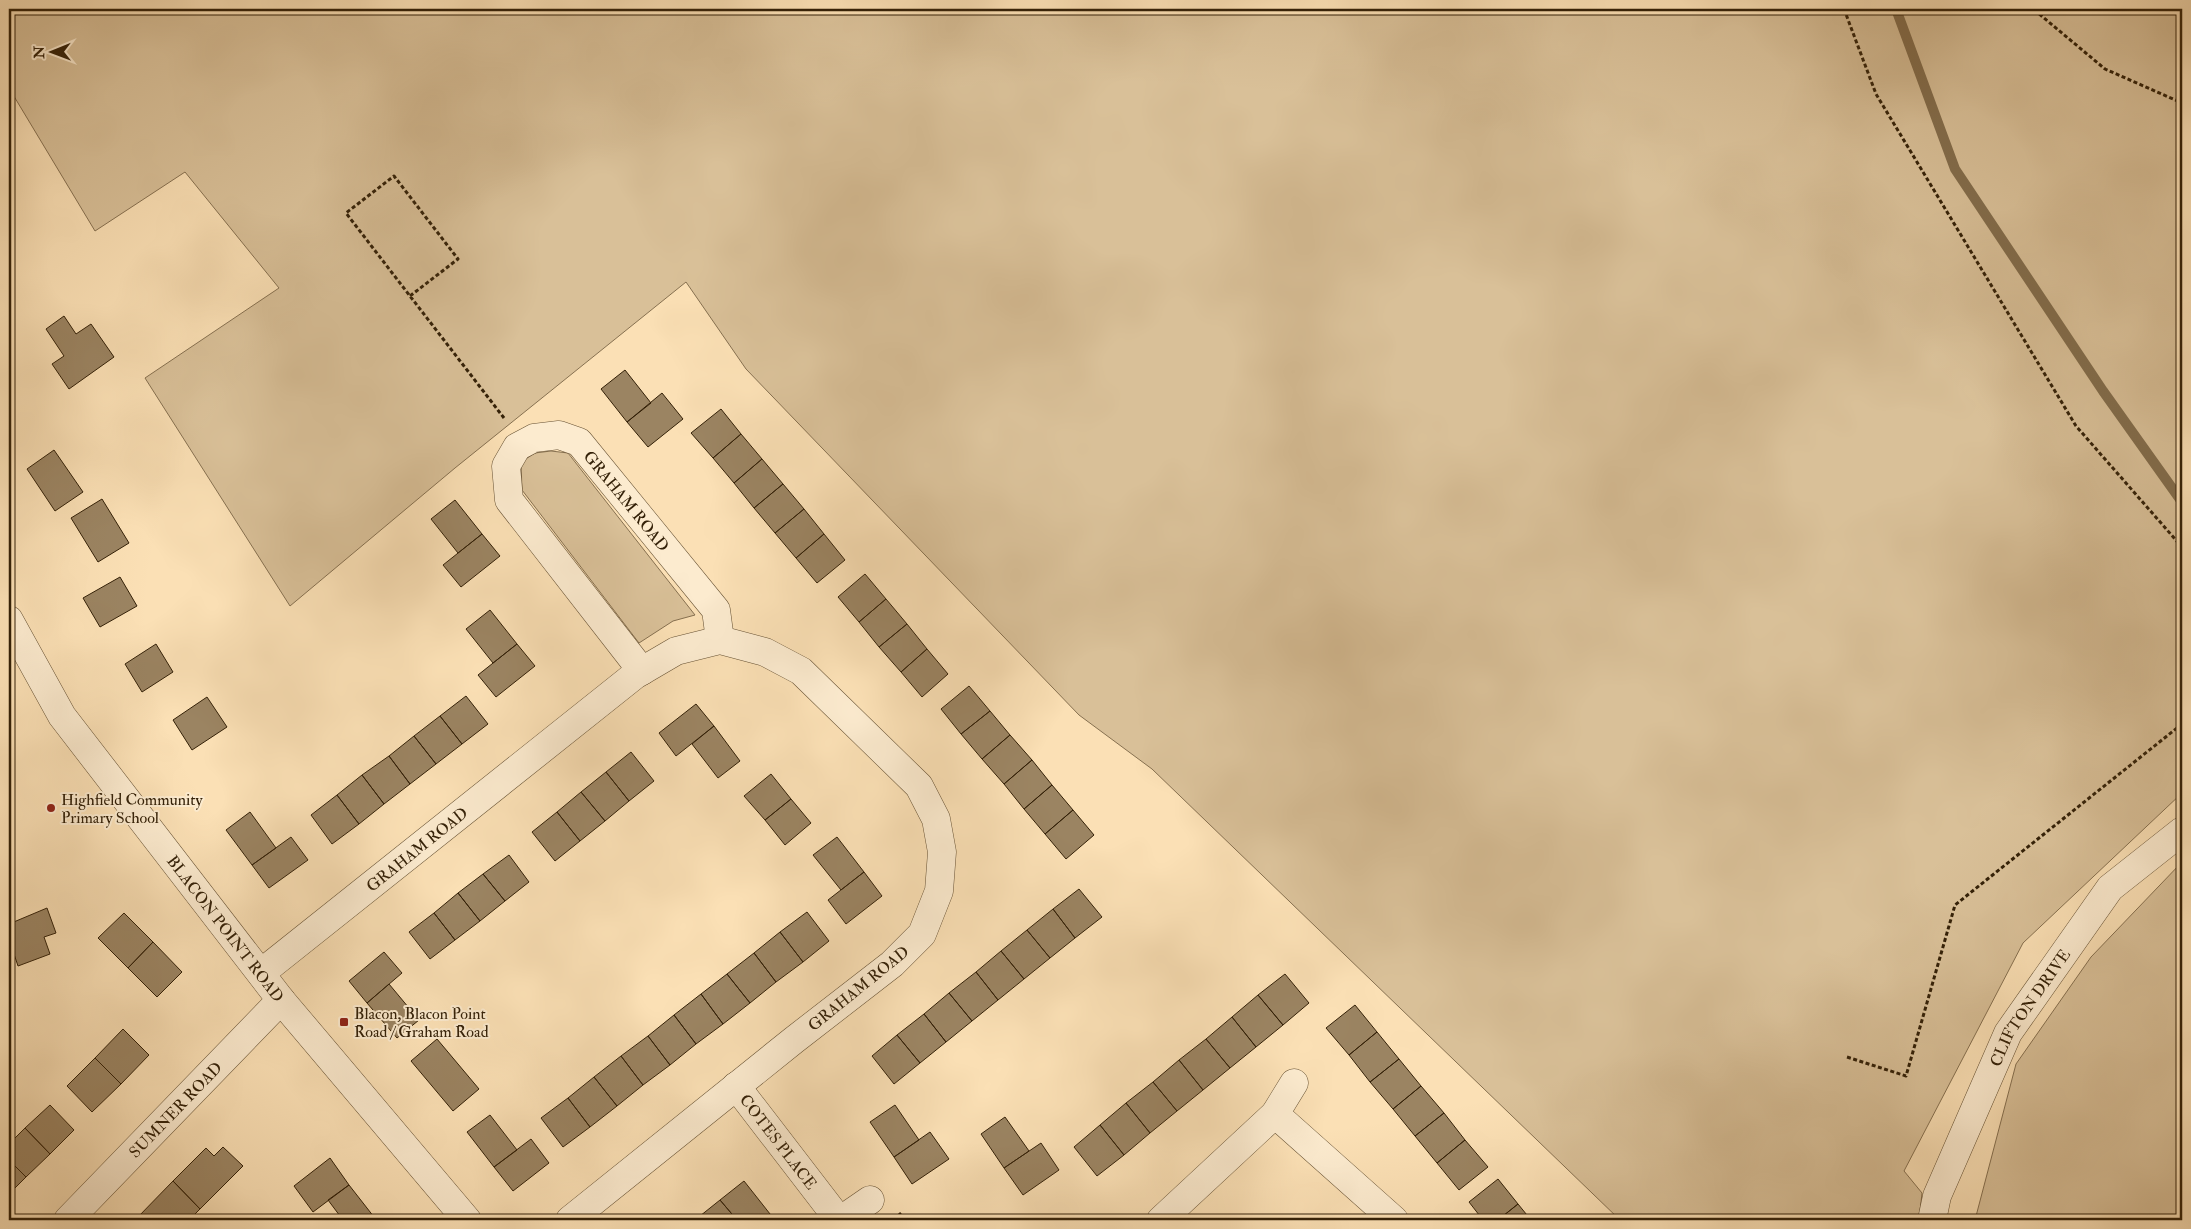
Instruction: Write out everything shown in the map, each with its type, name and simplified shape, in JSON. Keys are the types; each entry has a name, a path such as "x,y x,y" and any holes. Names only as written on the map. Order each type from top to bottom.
{"street":[{"name":"GRAHAM ROAD","path":"524,443 534,438 558,435 579,442 716,610 720,640"},
{"path":"524,443 517,447 506,466 510,500 642,671"},
{"name":"BLACON POINT ROAD","path":"9,620 62,716 281,1000 467,1220"},
{"name":"GRAHAM ROAD","path":"261,973 642,671 676,651 720,640 765,652 801,671 919,786 936,819 942,852 939,891 922,934 892,964 736,1086 570,1220"},
{"name":"CLIFTON DRIVE","path":"1932,1220 1937,1196 2008,1033 2110,888 2182,832"},
{"name":"SUMNER ROAD","path":"68,1220 281,1000"},
{"path":"1161,1220 1275,1114 1294,1084"},
{"name":"COTES PLACE","path":"736,1086 840,1220 870,1200"},
{"path":"1275,1114 1394,1220"}],"path":[{"path":"1844,9 1876,94 2076,426 2182,547"},
{"path":"2035,9 2105,69 2182,103"},
{"path":"410,296 458,259 394,176 346,214 524,443"},
{"path":"1847,1058 1906,1076 1954,905 2182,724"}],"shaded area":[{"path":"9,9 2182,9 2182,793 2023,943 1904,1171 1922,1193 1919,1220 1620,1220 1152,769 1079,715 746,369 686,282 455,468 290,606 145,378 279,288 185,172 95,231 9,88"},
{"path":"551,451 568,453 695,615 673,621 639,643 522,490 521,462 535,453"},
{"path":"2182,862 2182,1220 1975,1220 2016,1064 2091,957"}],"building":[{"path":"64,316 76,334 91,324 114,357 69,389 52,364 64,356 46,329"},
{"path":"625,370 651,403 627,422 601,389"},
{"path":"662,393 683,419 648,447 627,422"},
{"path":"721,409 741,434 713,458 691,433"},
{"path":"741,434 762,459 734,483 713,458"},
{"path":"54,450 83,492 55,511 27,469"},
{"path":"762,459 783,484 754,508 734,483"},
{"path":"783,484 804,509 775,533 754,508"},
{"path":"102,499 129,543 98,562 71,518"},
{"path":"455,500 482,534 458,553 431,519"},
{"path":"804,509 824,534 796,558 775,533"},
{"path":"482,534 500,556 461,587 443,565"},
{"path":"824,534 845,560 817,583 796,558"},
{"path":"865,574 886,599 859,622 838,597"},
{"path":"120,577 137,606 100,627 83,598"},
{"path":"886,599 907,624 879,647 859,622"},
{"path":"490,610 517,644 493,663 466,629"},
{"path":"907,624 927,649 901,672 879,647"},
{"path":"156,644 173,672 142,692 125,664"},
{"path":"517,644 535,666 496,697 478,675"},
{"path":"927,649 948,674 922,697 901,672"},
{"path":"969,686 990,711 961,734 941,709"},
{"path":"466,696 488,724 462,744 440,716"},
{"path":"207,697 227,727 192,750 173,720"},
{"path":"696,704 714,726 676,756 659,733"},
{"path":"990,711 1010,735 982,759 961,734"},
{"path":"440,716 462,744 436,764 414,736"},
{"path":"714,726 740,761 718,778 692,744"},
{"path":"1010,735 1032,760 1004,784 982,759"},
{"path":"414,736 436,764 410,784 389,756"},
{"path":"631,752 654,781 629,801 606,772"},
{"path":"389,756 410,784 384,804 362,775"},
{"path":"1032,760 1052,785 1024,809 1004,784"},
{"path":"606,772 629,801 605,821 581,792"},
{"path":"771,774 791,799 765,820 744,796"},
{"path":"362,775 384,804 359,824 337,795"},
{"path":"1052,785 1073,810 1045,834 1024,809"},
{"path":"581,792 605,821 580,841 557,812"},
{"path":"337,795 359,824 332,844 311,815"},
{"path":"791,799 811,823 785,845 765,820"},
{"path":"1073,810 1094,835 1066,859 1045,834"},
{"path":"250,812 276,848 252,865 226,830"},
{"path":"557,812 580,841 555,861 532,832"},
{"path":"291,837 308,860 269,888 252,865"},
{"path":"837,837 864,872 841,890 813,855"},
{"path":"509,855 529,882 505,901 483,874"},
{"path":"864,872 882,896 846,924 828,900"},
{"path":"483,874 505,901 480,921 458,893"},
{"path":"1079,889 1102,917 1075,938 1053,909"},
{"path":"458,893 480,921 455,940 434,913"},
{"path":"47,908 56,933 44,937 50,954 18,966 9,939 9,924"},
{"path":"1053,909 1075,938 1050,958 1027,930"},
{"path":"807,912 829,941 803,962 780,932"},
{"path":"124,913 153,942 128,968 98,938"},
{"path":"434,913 455,940 430,959 409,932"},
{"path":"1027,930 1050,958 1024,979 1001,951"},
{"path":"780,932 803,962 776,982 754,953"},
{"path":"153,942 182,972 157,997 128,968"},
{"path":"1001,951 1024,979 998,1000 976,972"},
{"path":"384,952 402,973 367,1003 349,981"},
{"path":"754,953 776,982 750,1003 727,974"},
{"path":"976,972 998,1000 972,1021 949,993"},
{"path":"727,974 750,1003 723,1024 701,994"},
{"path":"1285,974 1309,1003 1283,1025 1258,995"},
{"path":"389,984 419,1020 397,1038 367,1003"},
{"path":"949,993 972,1021 946,1042 924,1014"},
{"path":"701,994 723,1024 696,1044 674,1015"},
{"path":"1258,995 1283,1025 1256,1047 1232,1017"},
{"path":"1355,1005 1377,1032 1349,1055 1326,1028"},
{"path":"924,1014 946,1042 920,1063 897,1035"},
{"path":"674,1015 696,1044 670,1065 648,1036"},
{"path":"1232,1017 1256,1047 1230,1068 1206,1039"},
{"path":"123,1029 149,1055 121,1084 95,1058"},
{"path":"1377,1032 1399,1059 1370,1082 1349,1055"},
{"path":"897,1035 920,1063 894,1084 872,1056"},
{"path":"648,1036 670,1065 643,1085 621,1056"},
{"path":"437,1039 479,1089 453,1111 411,1061"},
{"path":"1206,1039 1230,1068 1203,1090 1179,1060"},
{"path":"621,1056 643,1085 617,1106 594,1077"},
{"path":"95,1058 121,1084 92,1112 67,1086"},
{"path":"1399,1059 1421,1086 1393,1109 1370,1082"},
{"path":"1179,1060 1203,1090 1177,1111 1153,1082"},
{"path":"594,1077 617,1106 590,1127 568,1098"},
{"path":"1153,1082 1177,1111 1150,1133 1126,1103"},
{"path":"1421,1086 1444,1113 1415,1136 1393,1109"},
{"path":"568,1098 590,1127 563,1147 541,1118"},
{"path":"1126,1103 1150,1133 1124,1155 1100,1125"},
{"path":"50,1105 74,1130 50,1154 25,1128"},
{"path":"895,1105 919,1140 894,1157 870,1122"},
{"path":"1444,1113 1465,1140 1437,1163 1415,1136"},
{"path":"490,1115 517,1150 494,1167 467,1132"},
{"path":"1005,1117 1029,1151 1004,1168 981,1134"},
{"path":"1100,1125 1124,1155 1097,1176 1074,1147"},
{"path":"25,1128 50,1154 26,1177 9,1160 9,1144"},
{"path":"930,1132 949,1159 912,1184 894,1157"},
{"path":"531,1139 549,1163 513,1191 494,1167"},
{"path":"1465,1140 1488,1167 1459,1190 1437,1163"},
{"path":"1041,1143 1059,1170 1023,1195 1004,1168"},
{"path":"223,1147 243,1166 200,1209 173,1181 206,1148 214,1156"},
{"path":"330,1158 349,1185 313,1212 294,1186"},
{"path":"9,1160 26,1177 9,1194"},
{"path":"1498,1179 1518,1204 1498,1220 1483,1220 1469,1202"},
{"path":"173,1181 200,1209 189,1220 139,1220 137,1218"},
{"path":"744,1181 774,1219 737,1220 720,1200"},
{"path":"349,1185 374,1217 370,1220 343,1220 328,1200"},
{"path":"720,1200 737,1220 695,1220"},
{"path":"1518,1204 1531,1220 1498,1220"}],"waterway":[{"path":"1896,9 1955,169 2103,391 2182,502"}],"place":[{"name":"Highfield Community Primary School","path":"51,808"},
{"name":"Blacon, Blacon Point Road / Graham Road","path":"344,1022"}]}
